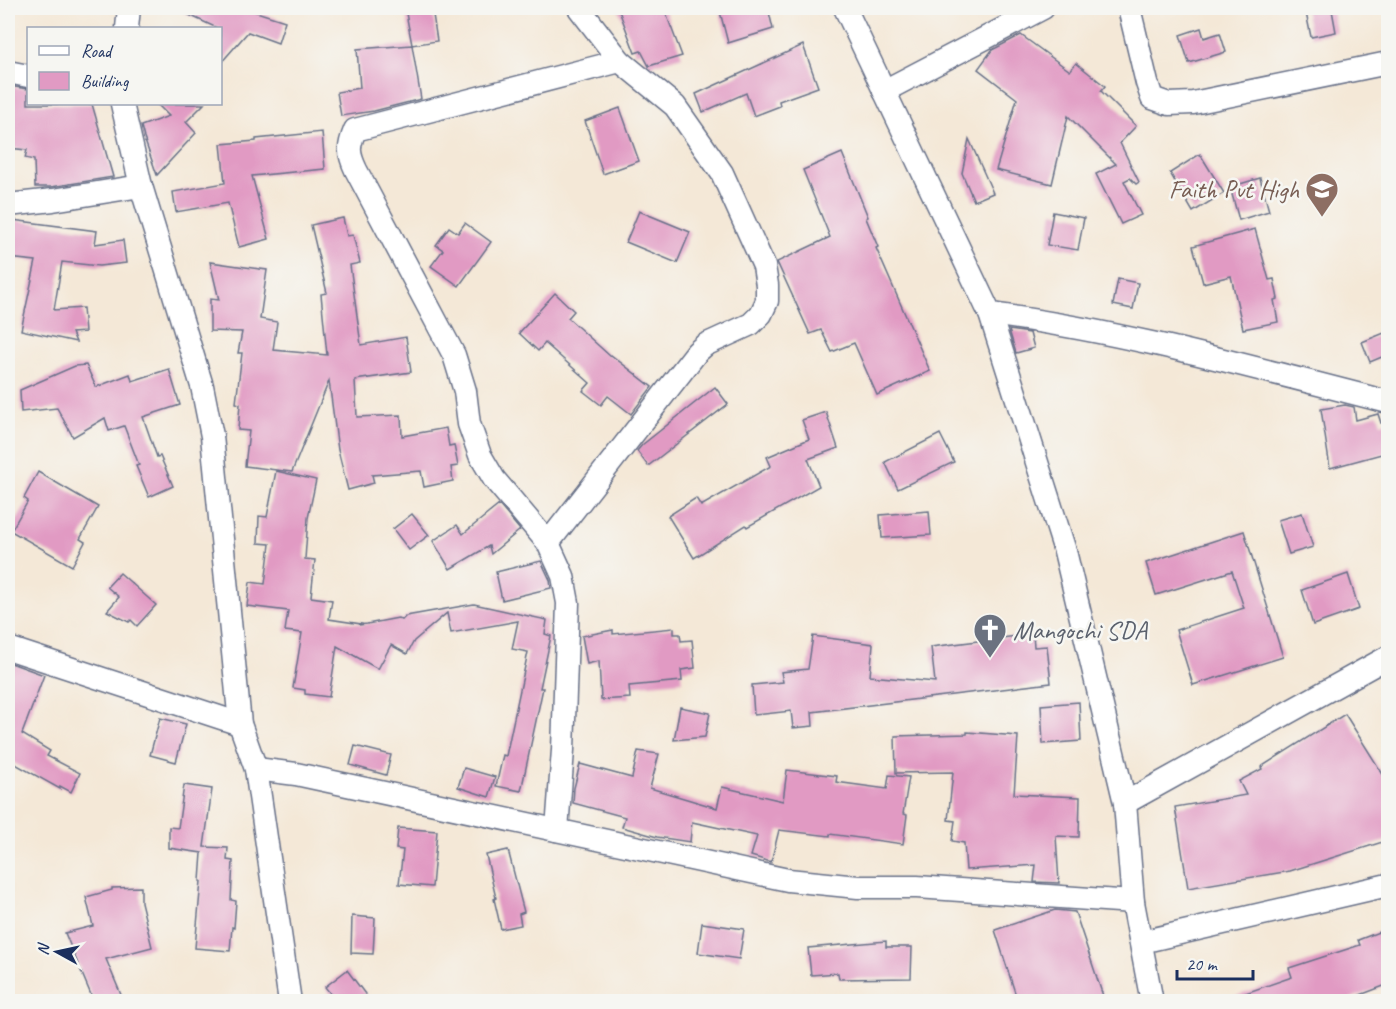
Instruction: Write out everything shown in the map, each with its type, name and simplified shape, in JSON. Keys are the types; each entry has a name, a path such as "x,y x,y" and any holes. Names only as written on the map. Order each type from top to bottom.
{"street":[{"path":"127,27 129,8"},
{"path":"548,543 697,352 705,345 751,324 761,314 767,302 764,266 722,173 675,106 620,61 579,8"},
{"path":"845,8 990,314 1065,551 1125,803 1133,902 1152,1002"},
{"path":"884,91 1043,8"},
{"path":"1129,8 1152,98 1169,104 1193,103 1389,63"},
{"path":"557,830 568,603 563,576 548,543 494,479 480,455 469,424 465,391 454,355 356,170 350,157 350,143 355,130 620,61"},
{"path":"8,72 27,76"},
{"path":"122,105 141,186 202,386 212,436 240,724 256,768 290,1002"},
{"path":"8,205 141,186"},
{"path":"990,314 1029,319 1161,345 1389,402"},
{"path":"8,648 240,724"},
{"path":"1125,803 1389,657"},
{"path":"256,768 296,774 789,880 858,887 917,887 1133,902"},
{"path":"1141,942 1389,885"}],"building":[{"path":"174,8 244,8 285,21 278,43 248,32 222,62 222,27 215,27"},
{"path":"405,8 432,8 437,41 412,45"},
{"path":"618,8 664,8 682,56 649,66 641,51 635,53"},
{"path":"719,8 768,8 773,29 728,43"},
{"path":"1305,8 1332,10 1336,32 1311,37"},
{"path":"1201,28 1204,38 1220,33 1226,52 1189,63 1180,35"},
{"path":"1021,35 1070,71 1076,63 1105,86 1101,91 1136,126 1120,143 1139,182 1136,184 1130,178 1124,181 1141,215 1121,224 1096,174 1116,164 1068,116 1052,184 996,170 1017,99 978,69 992,50"},
{"path":"412,45 421,99 374,111 341,116 337,92 360,88 357,49"},
{"path":"803,45 818,87 779,101 780,106 754,116 746,93 703,112 696,94"},
{"path":"8,86 27,89 27,105 92,105 113,177 51,187 35,187 34,160 25,158 27,150 8,148"},
{"path":"158,105 203,105 186,122 196,133 157,175 141,126 169,116"},
{"path":"620,108 639,161 603,174 585,121"},
{"path":"322,132 325,169 252,176 269,239 239,247 228,203 176,212 173,192 225,183 221,144"},
{"path":"969,139 993,193 974,201 962,173"},
{"path":"842,153 868,217 866,218 878,247 876,248 930,371 877,395 854,343 832,352 821,330 810,334 777,262 830,237 803,170"},
{"path":"1200,154 1224,193 1193,212 1170,173"},
{"path":"1260,178 1269,211 1239,220 1230,187"},
{"path":"639,211 690,232 677,263 626,242"},
{"path":"1053,212 1084,218 1078,250 1047,245"},
{"path":"343,218 347,236 353,235 360,263 350,265 361,345 406,337 411,372 355,380 357,417 401,415 402,436 446,428 449,446 454,445 458,466 451,467 453,481 424,487 421,471 372,475 374,483 348,490 338,450 329,381 292,472 245,466 249,431 238,430 240,404 236,403 242,353 238,353 242,332 210,331 210,299 219,300 210,262 267,270 260,319 277,322 273,350 327,355 321,294 327,293 311,225"},
{"path":"12,220 97,231 95,244 123,240 126,263 99,266 62,262 54,310 83,308 85,332 72,333 76,342 21,330 36,261 8,258"},
{"path":"465,223 491,242 459,286 431,266 443,250 436,245 449,227 458,233"},
{"path":"1255,229 1269,280 1274,279 1278,299 1274,300 1278,322 1243,329 1231,276 1203,283 1193,246"},
{"path":"1118,279 1138,283 1133,309 1113,305"},
{"path":"555,293 574,311 568,318 610,356 652,387 631,414 608,396 601,405 583,391 590,383 545,343 538,351 519,333"},
{"path":"1009,330 1030,333 1034,348 1016,353"},
{"path":"1389,331 1389,354 1370,362 1362,342"},
{"path":"86,365 96,387 130,374 132,381 169,369 180,405 143,417 157,457 160,456 173,486 149,497 136,466 139,465 124,426 109,431 105,418 73,437 57,408 21,412 20,390 75,366"},
{"path":"715,387 728,404 648,466 637,451 642,445"},
{"path":"1345,405 1354,407 1356,420 1378,414 1381,423 1389,421 1389,452 1330,468 1321,409"},
{"path":"826,412 838,448 808,459 819,486 747,527 746,525 694,558 668,516 696,498 701,506 771,466 767,457 809,439 802,420"},
{"path":"940,434 954,462 898,489 885,462"},
{"path":"276,471 316,480 308,518 305,559 315,560 311,597 332,600 329,619 361,624 359,625 398,618 402,620 406,616 474,604 547,620 545,634 551,636 540,688 543,688 521,791 496,786 503,755 506,756 528,652 512,649 518,621 451,633 447,613 414,641 407,654 391,645 378,669 337,646 329,697 305,694 305,690 293,688 302,633 285,631 288,611 247,606 250,582 265,584 270,544 258,543 259,516 267,517"},
{"path":"38,472 98,507 80,539 85,542 72,566 11,531 28,501 24,498"},
{"path":"499,505 520,530 491,554 489,546 450,569 433,541 457,525 463,534"},
{"path":"929,511 931,535 882,538 880,515"},
{"path":"1302,513 1313,547 1289,554 1278,520"},
{"path":"412,514 429,535 409,550 393,529"},
{"path":"1244,531 1283,657 1193,685 1176,630 1244,608 1232,571 1156,595 1146,563"},
{"path":"541,561 550,580 551,588 502,600 496,572"},
{"path":"120,573 156,605 137,626 131,620 129,622 107,611 119,597 107,587"},
{"path":"1348,574 1359,609 1313,625 1302,590"},
{"path":"674,628 674,634 680,634 681,641 692,640 695,668 681,670 682,681 629,686 630,698 601,700 599,661 587,664 582,636 613,630 613,634"},
{"path":"1033,634 1034,647 1047,646 1051,683 812,712 813,726 793,728 791,711 754,715 752,685 783,682 781,672 808,669 813,636 873,644 870,676 935,682 931,647"},
{"path":"8,662 44,675 22,734 50,751 47,756 80,773 71,792 60,786 60,789 12,762 10,768 8,767"},
{"path":"1079,702 1081,741 1043,744 1041,705"},
{"path":"680,707 710,713 705,737 674,740"},
{"path":"1345,714 1389,784 1389,840 1290,871 1188,888 1175,807 1246,795 1239,781 1262,769 1261,767"},
{"path":"160,718 186,724 176,762 150,755"},
{"path":"967,732 1018,736 1014,794 1080,797 1079,837 1056,836 1059,883 1034,882 1036,865 966,870 964,843 952,841 955,821 948,820 953,772 896,773 895,736 967,734"},
{"path":"355,746 391,755 386,775 350,765"},
{"path":"638,751 659,754 650,788 717,808 722,787 783,801 787,770 837,776 836,782 887,789 889,775 909,777 903,814 907,815 903,844 779,830 771,862 751,856 757,836 692,822 690,842 657,837 622,827 625,817 573,803 580,764 632,778"},
{"path":"464,768 495,777 489,797 458,787"},
{"path":"184,785 212,789 204,847 228,848 227,860 233,861 231,900 236,901 230,951 195,948 202,853 169,848 169,827 178,828"},
{"path":"398,828 437,831 432,887 399,884 403,850 396,849"},
{"path":"508,850 524,912 519,914 521,925 501,929 486,855"},
{"path":"141,887 141,902 152,947 106,959 124,1002 94,1002 65,933 93,926 86,897 112,890 112,888"},
{"path":"1055,910 1075,912 1105,1002 1018,1002 995,930"},
{"path":"352,916 375,918 373,954 351,953"},
{"path":"702,923 744,929 739,959 698,953"},
{"path":"1389,928 1389,984 1342,1002 1231,1002 1231,998 1292,977 1289,968 1360,945 1358,940"},
{"path":"886,941 886,947 912,947 911,978 839,979 838,973 811,975 808,948"},
{"path":"347,970 371,1002 337,1002 325,987"}],"place":[{"name":"Faith Pvt High","path":"1322,218"},
{"name":"Mangochi SDA","path":"990,659"}]}
